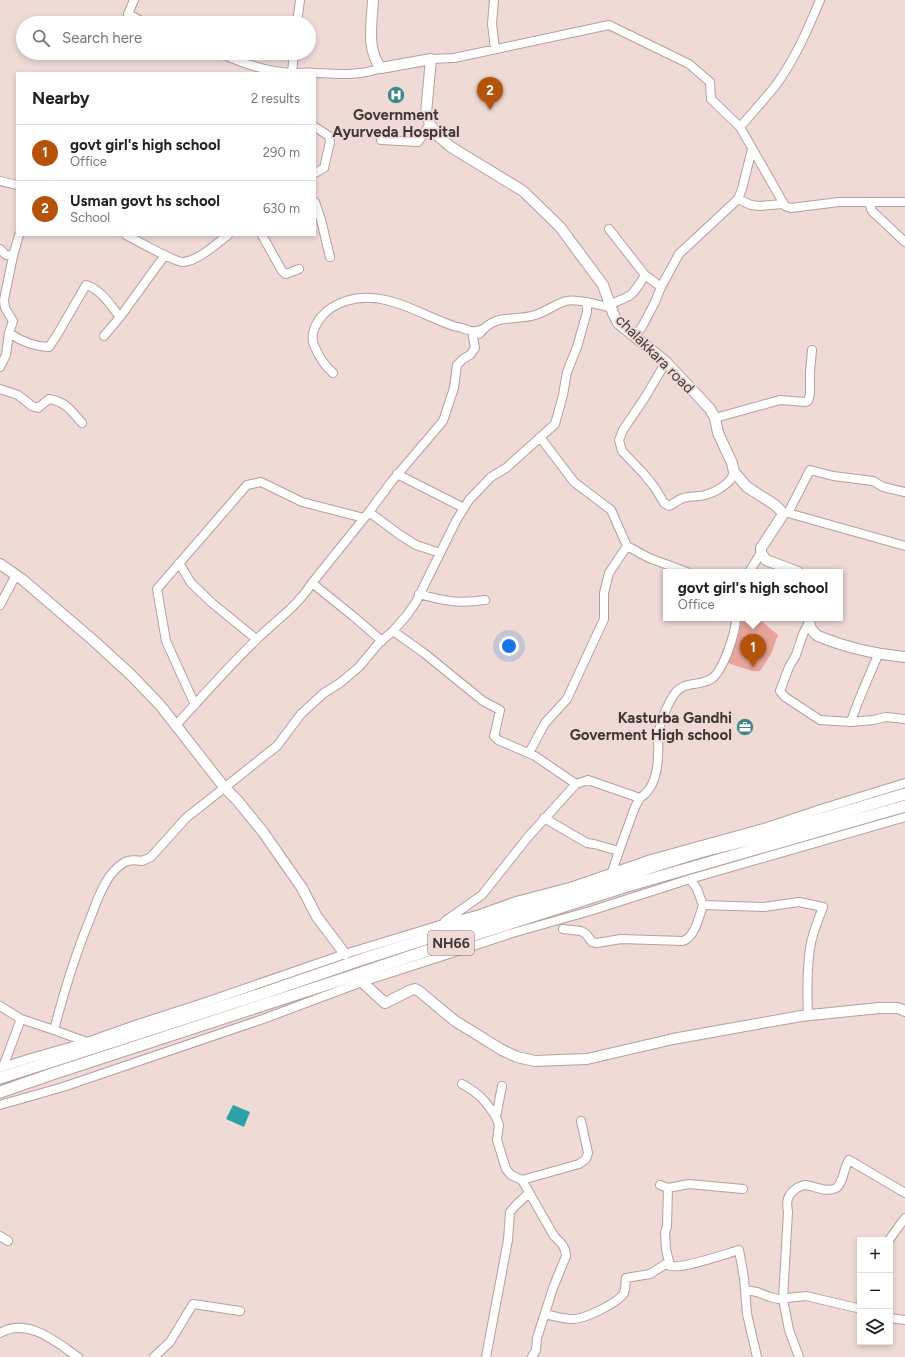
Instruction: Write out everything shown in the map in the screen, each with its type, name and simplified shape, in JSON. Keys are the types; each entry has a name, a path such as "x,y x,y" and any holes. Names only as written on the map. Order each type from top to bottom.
{"highway":[{"name":"NH66","path":"1,1071 264,993 454,929 661,864 700,852 767,835 904,785"},
{"name":"NH66","path":"0,1092 483,932 624,887 905,806"}],"main road":[{"path":"373,0 371,44 376,62 381,68 431,60"},
{"name":"chalakkara road","path":"431,60 426,113 430,124 437,135 452,147 523,192 560,227 603,285 618,323 666,362 710,409 715,418 718,433 732,463 734,472 748,487 785,514"},
{"path":"785,514 762,548 761,554 766,560 790,569"},
{"path":"0,564 23,580 88,636 130,674 160,705 224,787 264,832 302,888 317,917 345,954"},
{"path":"809,621 812,632 818,636 844,646 878,655 905,657"},
{"path":"362,982 385,1003 415,989 454,1022 460,1024 510,1054 535,1061 587,1059 673,1039 808,1016 879,1008 898,1008 905,1011"}],"street":[{"path":"132,16 128,14 134,0"},
{"path":"298,16 300,0"},
{"path":"494,0 492,24 495,49"},
{"path":"740,127 776,84 795,55 820,0"},
{"path":"431,60 454,58 609,25 689,64 710,82 711,99 740,127 785,206 792,208 839,202 905,202"},
{"path":"235,60 259,68 285,72"},
{"path":"292,72 293,60"},
{"path":"316,73 356,74 381,68"},
{"path":"380,140 418,142 430,124"},
{"path":"316,128 329,136 330,142 324,168 316,172"},
{"path":"635,337 656,302 661,288 679,254 738,199 752,149"},
{"path":"0,181 16,185"},
{"path":"738,199 751,205 760,206 783,204"},
{"path":"869,203 872,211 905,242"},
{"path":"316,205 330,257"},
{"path":"609,229 645,275 661,288"},
{"path":"0,367 6,355 9,333 13,321 5,308 4,300 19,236"},
{"path":"128,236 182,262 194,258 227,236"},
{"path":"263,236 282,271 286,274 300,268"},
{"path":"0,249 6,255 13,256"},
{"path":"104,336 120,317 165,255"},
{"path":"333,373 327,367 313,344 313,334 318,327 322,316 330,307 357,298 371,297 387,300 451,326 471,332 478,332 496,320 535,315 566,301 587,302 611,306 633,294 645,275"},
{"path":"9,333 25,342 41,347 49,347 86,285 94,288 103,296 120,317"},
{"path":"54,1030 72,967 102,888 116,870 122,863 136,860 142,862 151,857 186,818 277,746 301,714 324,693 340,683 359,667 407,615 456,521 469,500 491,477 506,468 555,424 563,395 567,372 577,347 587,312 587,302"},
{"path":"451,326 464,334 474,337"},
{"path":"474,337 480,333 482,329"},
{"path":"176,725 256,640 294,607 367,515 397,474 443,421 454,388 457,365 470,355 475,348 474,337"},
{"path":"715,418 780,400 808,401 810,394 812,350"},
{"path":"666,362 623,430 619,440 622,451 644,474 664,503 669,506 682,498 705,495 724,486 733,478 734,472"},
{"path":"0,389 18,395 32,406 38,408 49,399 58,400 66,404 82,423"},
{"path":"540,437 574,482 611,510 627,546 650,558 679,569"},
{"path":"905,492 883,487 873,481 833,476 810,470 785,514 905,546"},
{"path":"397,474 464,508"},
{"path":"195,705 166,641 157,590 247,485 261,482 302,502 367,515 416,545 440,553"},
{"path":"530,754 545,723 567,699 604,619 604,593 609,573 627,546"},
{"path":"751,569 761,554"},
{"path":"179,563 191,583 256,640"},
{"path":"0,605 16,575"},
{"path":"312,583 382,641"},
{"path":"419,594 455,602 485,600"},
{"path":"612,872 635,807 640,798 649,790 653,782 658,756 659,731 664,713 673,695 680,688 690,683 710,680 717,674 722,665 736,626 736,621"},
{"path":"809,621 780,692 785,698 820,720 851,722 874,720 886,717 905,719"},
{"path":"393,631 424,653 483,701 500,710 494,736 498,740 530,754 576,784"},
{"path":"851,722 857,702 870,676 878,655"},
{"path":"440,925 482,895 544,818 576,784 588,780 640,798"},
{"path":"1,1071 345,954 480,914 516,901 573,886 651,859 767,827 821,809 904,785"},
{"path":"0,1105 70,1084 263,1019 362,982 509,934 590,911 690,879 905,817"},
{"path":"544,818 586,843 619,851"},
{"path":"563,929 580,931 586,934 592,942 597,943 622,939 687,940 693,931 703,906 696,888 690,879"},
{"path":"703,906 764,907 799,902 823,907 814,930 810,947 807,990 808,1016"},
{"path":"0,1006 21,1019 86,1042"},
{"path":"1,1071 21,1019"},
{"path":"462,1084 476,1092 486,1101 496,1117 499,1125 497,1140 506,1169 511,1175 522,1180 554,1236 562,1244 565,1250 566,1256 553,1288 537,1338 536,1350 532,1357"},
{"path":"496,1117 502,1086"},
{"path":"522,1180 579,1164 586,1159 588,1153 581,1121"},
{"path":"799,1357 789,1330 783,1299 788,1212 786,1204 788,1196 801,1186 806,1185 815,1188 835,1188 840,1184 849,1160 905,1193"},
{"path":"660,1185 668,1188 689,1184 743,1189"},
{"path":"668,1188 667,1226 665,1233 666,1249 670,1266 675,1267 739,1250 747,1314 757,1357"},
{"path":"486,1357 508,1240 510,1212 529,1193"},
{"path":"891,1237 905,1218"},
{"path":"0,1236 8,1241"},
{"path":"545,1314 569,1319 582,1318 605,1307 620,1297 624,1292 626,1278 650,1274 670,1262"},
{"path":"745,1290 757,1292 770,1298 783,1299 806,1296 857,1308"},
{"path":"154,1357 170,1342 193,1304 240,1311"},
{"path":"893,1318 905,1320"},
{"path":"0,1333 5,1330 21,1327 46,1334 78,1357"}],"shaded area":[{"path":"740,621 762,621 778,635 771,654 760,671 752,671 725,662"}],"water":[{"path":"233,1105 250,1112 244,1127 226,1119"}],"place":[{"name":"Government Ayurveda Hospital","path":"396,95"},
{"name":"Usman govt hs school","path":"490,110"},
{"name":"govt girl's high school","path":"753,667"},
{"name":"Kasturba Gandhi Goverment High school","path":"745,727"}]}
